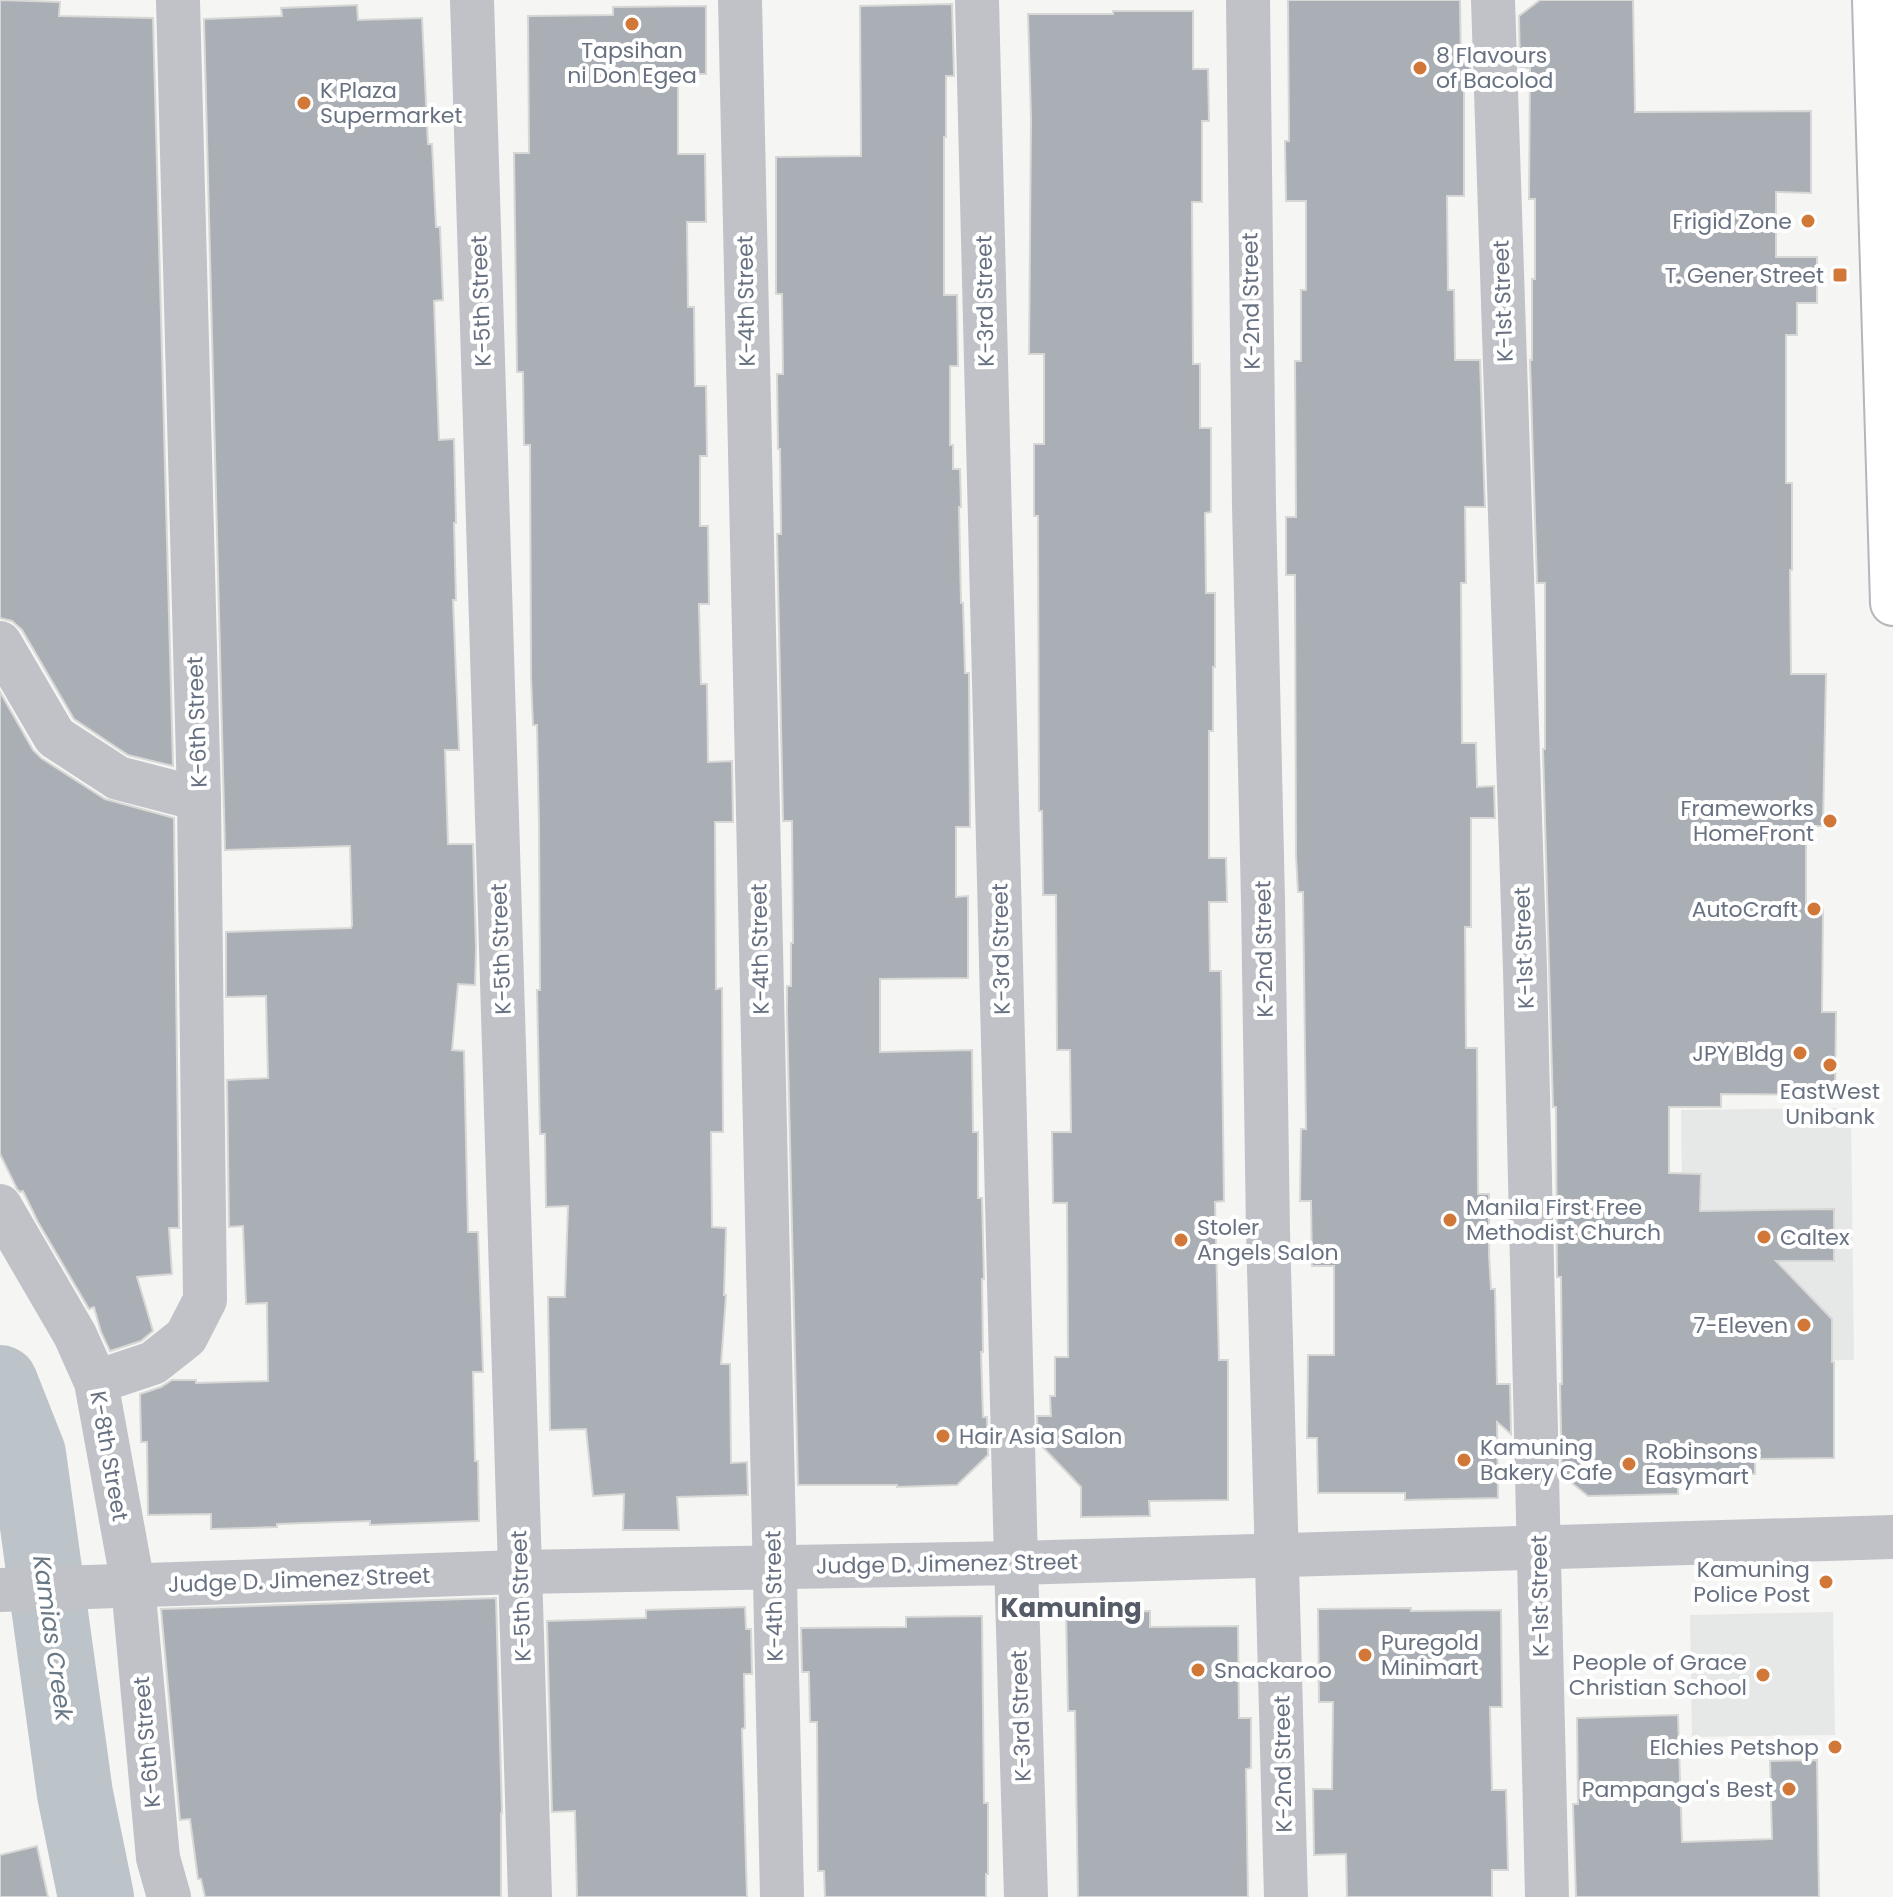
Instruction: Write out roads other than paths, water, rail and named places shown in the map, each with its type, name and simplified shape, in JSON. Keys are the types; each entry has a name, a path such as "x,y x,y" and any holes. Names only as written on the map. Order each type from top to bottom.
{"main road":[{"path":"1875,0 1893,603"}],"street":[{"name":"K-6th Street","path":"96,1382 153,1363 186,1337 205,1300 199,799 178,0"},
{"name":"K-5th Street","path":"472,0 530,1897"},
{"name":"K-4th Street","path":"740,0 782,1897"},
{"name":"K-3rd Street","path":"977,0 1026,1897"},
{"name":"K-2nd Street","path":"1248,0 1254,506 1272,1420 1286,1897"},
{"name":"K-1st Street","path":"1493,0 1525,969 1547,1897"},
{"path":"0,643 55,737 118,778 199,799"},
{"name":"K-8th Street","path":"0,1206 75,1335 96,1382 121,1586"},
{"name":"Judge D. Jimenez Street","path":"0,1590 520,1572 1016,1563 1893,1537"},
{"name":"K-6th Street","path":"121,1586 158,1858 169,1897"}],"waterway":[{"name":"Kamias Creek","path":"0,1383 28,1454 75,1794 96,1897"}],"place":[{"name":"Tapsihan ni Don Egea","path":"632,24"},
{"name":"8 Flavours of Bacolod","path":"1420,68"},
{"name":"K Plaza Supermarket","path":"304,103"},
{"name":"Frigid Zone","path":"1808,221"},
{"name":"T. Gener Street","path":"1840,275"},
{"name":"Frameworks HomeFront","path":"1830,821"},
{"name":"AutoCraft","path":"1814,909"},
{"name":"JPY Bldg","path":"1800,1053"},
{"name":"EastWest Unibank","path":"1830,1065"},
{"name":"Manila First Free Methodist Church","path":"1450,1220"},
{"name":"Caltex","path":"1764,1237"},
{"name":"Stoler Angels Salon","path":"1181,1240"},
{"name":"7-Eleven","path":"1804,1325"},
{"name":"Hair Asia Salon","path":"943,1436"},
{"name":"Kamuning Bakery Cafe","path":"1464,1460"},
{"name":"Robinsons Easymart","path":"1629,1464"},
{"name":"Kamuning Police Post","path":"1826,1582"},
{"name":"Puregold Minimart","path":"1365,1655"},
{"name":"Snackaroo","path":"1198,1670"},
{"name":"People of Grace Christian School","path":"1763,1675"},
{"name":"Elchies Petshop","path":"1835,1747"},
{"name":"Pampanga's Best","path":"1789,1789"}],"district":[{"name":"Kamuning","path":"1071,1608"}]}
